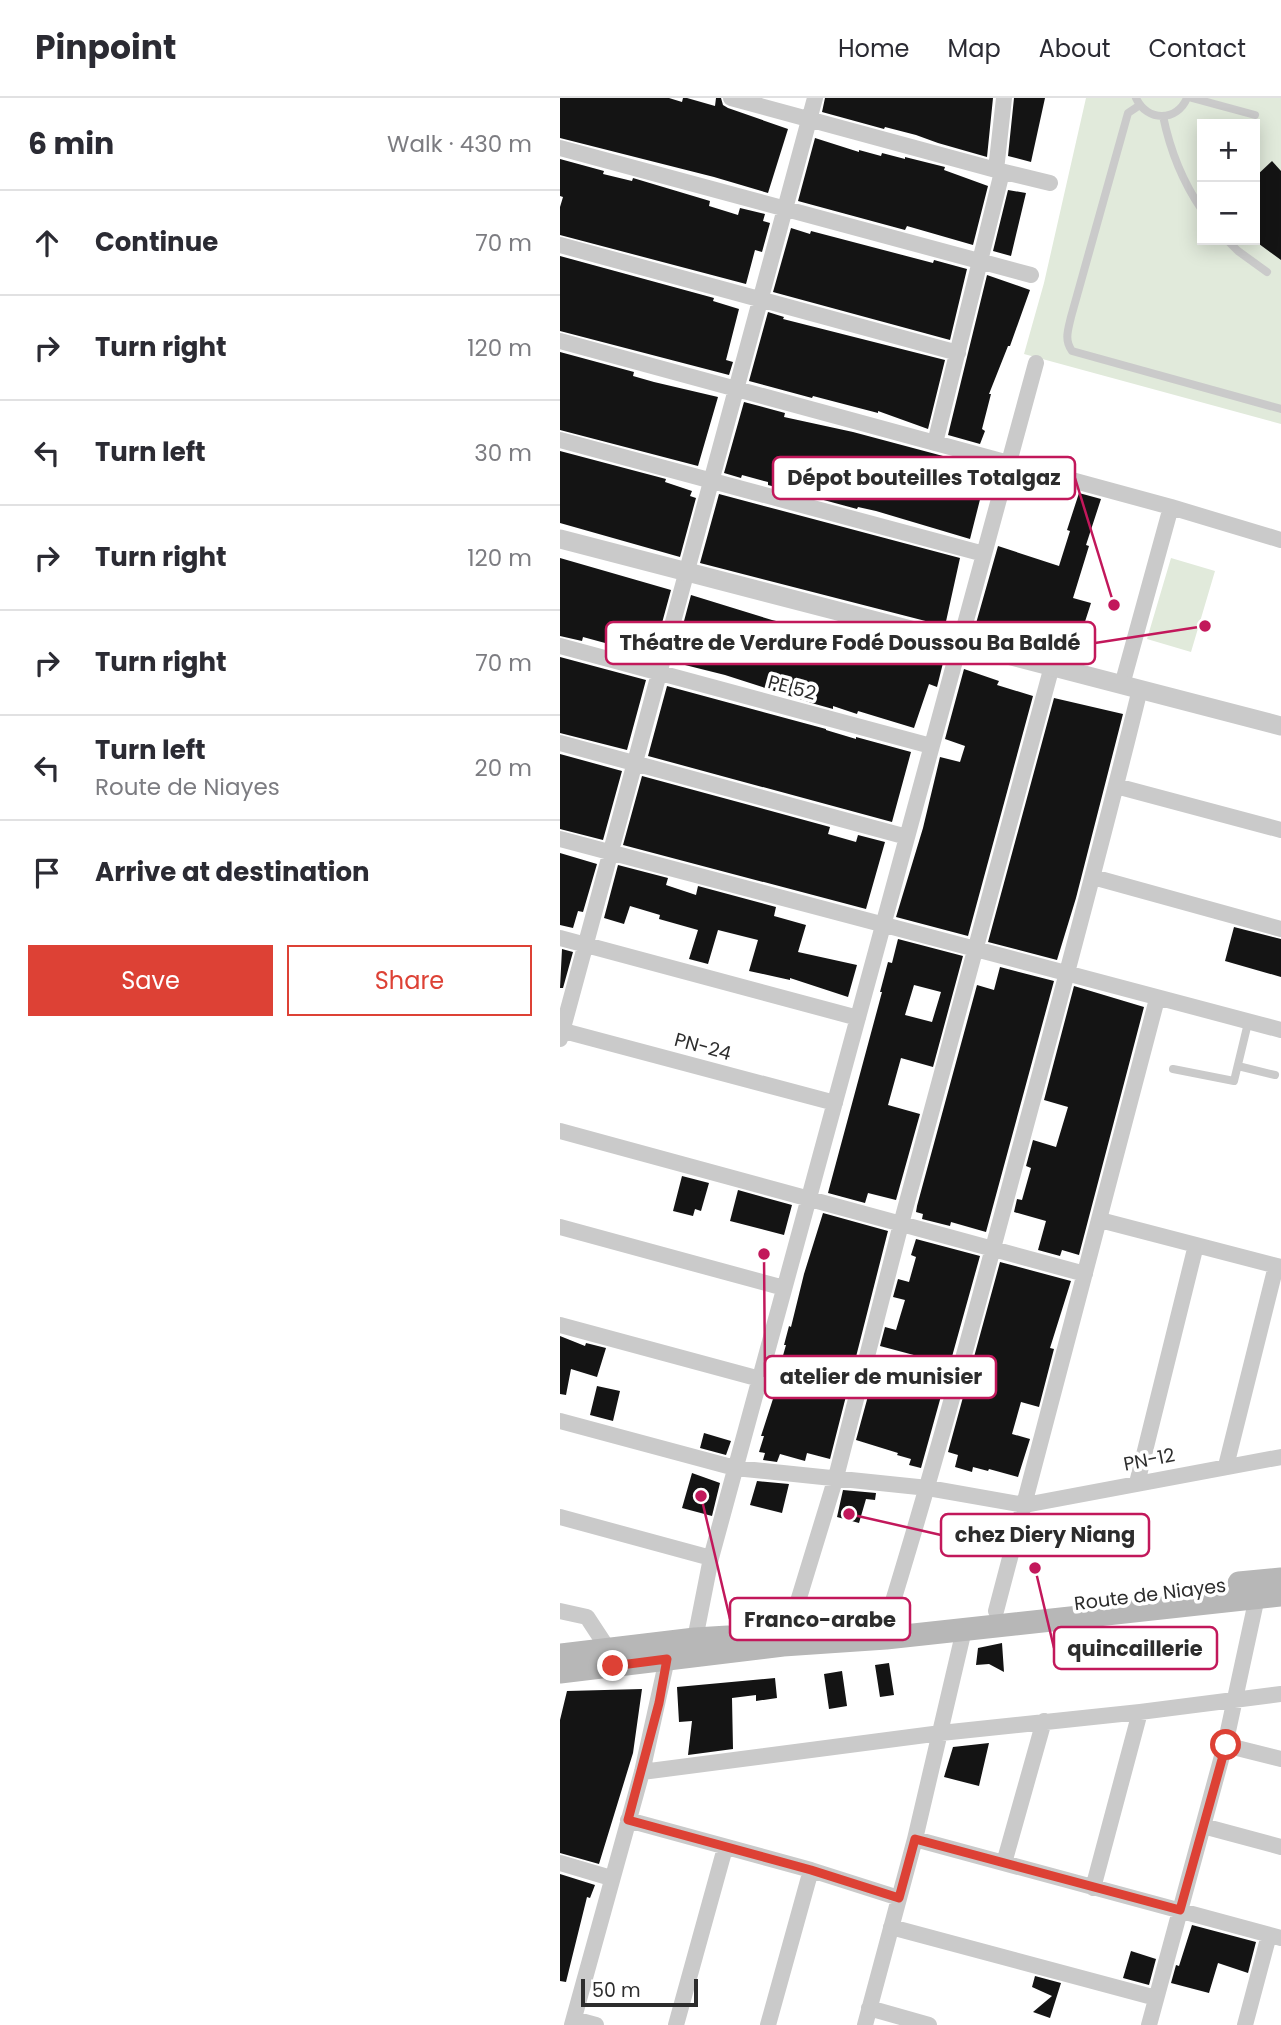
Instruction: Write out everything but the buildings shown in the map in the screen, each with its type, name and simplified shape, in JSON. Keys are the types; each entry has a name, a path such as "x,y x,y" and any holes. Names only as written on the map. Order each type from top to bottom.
{"main road":[{"name":"Route de Niayes","path":"561,1671 608,1649 695,1639 788,1634 886,1624 1281,1579"},
{"name":"Route de Niayes","path":"561,1671 783,1645 886,1638 1281,1595"}],"street":[{"path":"732,98 1050,183"},
{"path":"561,1033 815,98"},
{"path":"935,443 981,262 999,171 1004,98"},
{"path":"560,148 1031,275"},
{"path":"560,245 958,353"},
{"path":"560,341 1171,507 1281,540"},
{"path":"695,1639 711,1558 1035,363"},
{"path":"560,440 984,554"},
{"path":"886,1624 928,1488 1093,877 1116,786 1131,687 1171,507"},
{"path":"560,539 1281,726"},
{"name":"PE 52","path":"560,646 932,746"},
{"path":"788,1634 836,1477 901,1224 1052,666"},
{"path":"560,743 907,837"},
{"path":"1116,786 1281,830"},
{"path":"560,839 1281,1030"},
{"path":"1093,877 1281,929"},
{"path":"560,938 858,1018"},
{"path":"996,1611 1157,999"},
{"name":"PN-24","path":"561,1033 835,1103"},
{"path":"560,1131 1085,1274"},
{"path":"1100,1220 1279,1267 1226,1466"},
{"path":"560,1227 785,1288"},
{"path":"1137,1483 1196,1245"},
{"path":"560,1325 760,1379"},
{"path":"560,1421 736,1468 928,1488 1025,1505"},
{"name":"PN-12","path":"1025,1505 1281,1457"},
{"path":"560,1517 711,1558"},
{"path":"1149,2025 1226,1745 1257,1597"},
{"path":"560,1611 587,1617 608,1649"},
{"path":"865,2025 915,1839 964,1630"},
{"path":"596,2025 573,2022 642,1772 667,1659"},
{"path":"642,1772 1281,1693"},
{"path":"1093,1888 1140,1712"},
{"path":"1004,1863 1044,1721"},
{"path":"1226,1745 1281,1759"},
{"path":"628,1820 811,1870 899,1898"},
{"path":"1203,1826 1281,1847"},
{"path":"915,1839 1275,1937 1245,2025"},
{"path":"676,2025 725,1848"},
{"path":"560,1863 611,1878"},
{"path":"768,2025 811,1870"},
{"path":"891,1927 1156,1998"},
{"path":"869,2008 929,2025"}],"lane":[{"path":"1255,115 1190,98 1180,110 1163,116 1152,115 1138,102 1128,113 1066,338 1072,351 1281,409"},
{"path":"1163,116 1169,144 1179,169 1197,200"},
{"path":"1232,245 1267,272"},
{"path":"1173,1069 1234,1081 1248,1023"},
{"path":"1238,1066 1275,1075"}],"green space":[{"path":"1086,98 1281,98 1281,424 1024,354 1044,283"},
{"path":"1171,558 1215,571 1191,652 1147,639"}],"place":[{"name":"Dépot bouteilles Totalgaz","path":"1114,605"},
{"name":"Théatre de Verdure Fodé Doussou Ba Baldé","path":"1205,626"},
{"name":"atelier de munisier","path":"764,1254"},
{"name":"Franco-arabe","path":"701,1496"},
{"name":"chez Diery Niang","path":"849,1514"},
{"name":"quincaillerie","path":"1035,1568"}],"route":[{"path":"613,1666 667,1659 659,1703 628,1820 811,1870 899,1898 915,1839 1180,1910 1226,1745"}]}
